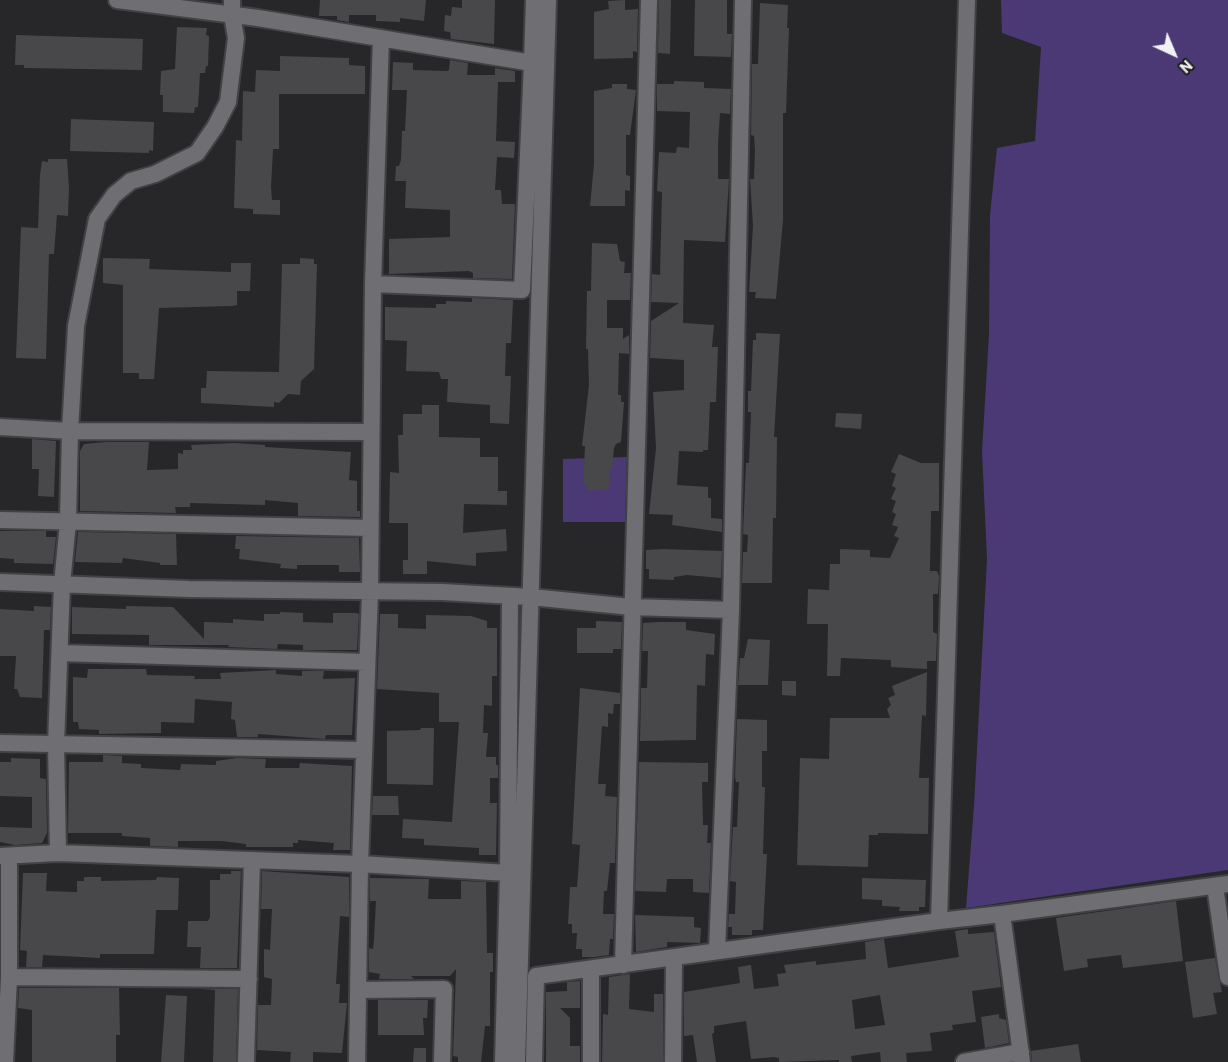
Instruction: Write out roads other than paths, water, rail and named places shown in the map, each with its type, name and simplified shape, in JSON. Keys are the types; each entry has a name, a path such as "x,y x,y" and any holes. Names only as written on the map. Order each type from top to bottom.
{"street":[{"path":"117,0 232,8 381,38 532,63"},
{"path":"373,284 522,290 534,0"},
{"path":"517,1062 548,0"},
{"path":"623,965 649,0"},
{"path":"717,950 731,610 743,0"},
{"path":"939,921 967,0"},
{"path":"58,854 56,744 76,326 96,219 114,195 131,181 155,174 197,153 215,127 228,102 236,38 232,8"},
{"path":"357,1062 363,750 370,592 373,284 381,38"},
{"path":"0,427 70,431 371,432"},
{"path":"0,520 370,528"},
{"path":"0,582 442,592 531,597 631,607 731,610"},
{"path":"503,1062 508,873 510,596"},
{"path":"60,653 367,662"},
{"path":"0,743 363,750"},
{"path":"5,1062 9,978 4,856 58,854 360,864 508,873"},
{"path":"246,1062 252,861"},
{"path":"534,1062 536,976 674,959 717,950 939,921 1222,885 1228,973"},
{"path":"964,1062 1022,1057 1002,914"},
{"path":"673,1062 674,959"},
{"path":"591,970 591,1062"},
{"path":"9,978 249,979"},
{"path":"360,990 444,989 442,1062"}]}
